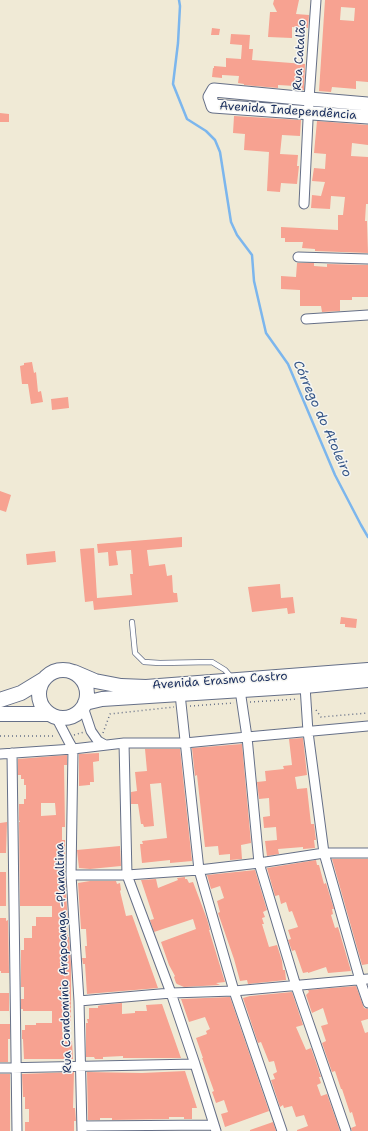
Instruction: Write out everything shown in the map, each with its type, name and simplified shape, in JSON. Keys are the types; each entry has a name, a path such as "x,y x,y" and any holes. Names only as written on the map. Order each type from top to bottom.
{"main road":[{"path":"0,700 21,693 44,679 50,673 58,670 74,672 81,678 86,686 87,695 84,705 78,713 64,718 53,715 0,714"},
{"name":"Avenida Erasmo Castro","path":"84,705 102,699 180,694 236,685 368,670"},
{"name":"Avenida Erasmo Castro","path":"74,672 95,681 121,686 305,686 368,680"},
{"path":"44,679 39,694 44,709 53,715"}],"street":[{"name":"Rua Catalão","path":"304,204 316,0"},
{"name":"Avenida Independência","path":"368,104 309,105 213,106 210,97 214,90 309,105 368,117"},
{"path":"298,257 368,259"},
{"path":"306,319 368,314"},
{"path":"236,685 247,737 259,863 296,986 346,1131"},
{"path":"305,686 308,732 324,853 364,979 368,1003"},
{"path":"180,694 199,870 234,991 282,1131"},
{"path":"84,705 91,731 98,741 105,745"},
{"name":"Rua Condomínio Arapoanga -Planaltina","path":"53,715 73,749 71,875 79,1001 82,1128"},
{"path":"0,754 73,749 124,743 185,743 368,726"},
{"path":"82,1128 215,1128 171,993 127,875 124,743"},
{"path":"12,753 17,1131"},
{"path":"71,875 127,875 199,870 324,853 368,853"},
{"path":"79,1001 171,993 234,991 364,979"},
{"path":"0,1068 195,1064"}],"lane":[{"path":"132,622 135,653 144,662 212,662 225,670 236,685"}],"building":[{"path":"274,0 299,0 296,14 309,15 308,28 292,27 292,38 268,37 270,12 277,12 273,4"},
{"path":"325,0 368,0 368,82 356,81 356,89 332,87 331,92 319,91","holes":["341,7 355,8 354,21 340,20"]},
{"path":"212,28 220,29 219,35 211,35"},
{"path":"231,34 250,35 249,49 253,49 252,60 305,64 304,90 294,90 295,86 278,85 278,88 244,85 238,83 239,76 222,75 222,78 212,77 214,66 226,67 226,58 241,59 242,45 230,44"},
{"path":"0,113 9,114 9,122 0,122"},
{"path":"234,116 301,120 300,136 282,135 280,154 298,155 297,166 299,166 297,184 281,183 280,192 267,191 269,152 244,150 245,134 233,133"},
{"path":"317,121 368,125 368,145 352,143 351,156 368,157 368,204 366,204 365,221 367,221 368,253 315,251 315,249 302,248 303,242 285,242 285,238 281,238 281,227 338,230 338,215 343,215 345,197 331,196 330,209 311,208 312,195 321,196 325,182 312,181 314,168 325,169 326,154 314,153"},
{"path":"297,263 314,263 314,266 327,267 327,264 368,265 368,297 352,297 352,300 340,300 340,311 322,312 321,306 300,306 300,290 281,289 281,276 296,277"},
{"path":"32,362 34,373 36,372 38,392 41,391 43,402 31,404 28,384 22,384 20,366 24,365 24,363"},
{"path":"68,397 69,408 52,410 51,399"},
{"path":"0,491 11,495 6,512 0,510"},
{"path":"182,537 182,547 147,550 149,566 165,564 167,576 172,575 173,592 177,593 178,602 94,610 93,601 85,602 80,549 94,548 97,598 132,595 130,574 133,574 131,550 116,551 118,565 109,566 108,552 98,553 97,544"},
{"path":"55,551 56,562 27,565 26,554"},
{"path":"280,584 281,598 293,597 295,613 288,614 287,608 252,612 248,587"},
{"path":"341,617 357,619 356,628 345,627 345,624 340,624"},
{"path":"303,738 307,775 295,777 297,789 307,788 311,824 314,824 316,840 314,840 315,848 303,849 303,847 278,849 279,854 267,856 265,841 277,840 276,827 264,828 263,817 270,816 269,798 259,799 257,782 266,781 265,771 284,769 283,766 292,765 289,739"},
{"path":"242,744 251,843 241,845 242,859 230,860 230,854 219,855 218,846 205,847 197,775 195,776 192,748"},
{"path":"145,749 180,749 192,861 170,863 170,860 142,863 140,844 143,844 142,841 167,838 161,783 150,784 154,826 144,827 143,824 141,824 138,804 131,804 131,792 137,791 135,772 147,771"},
{"path":"99,753 99,761 93,762 94,782 90,782 90,785 79,786 79,754"},
{"path":"67,755 67,765 64,765 65,827 62,827 62,840 65,840 67,925 71,965 71,1023 62,1023 63,1041 72,1041 73,1059 24,1059 22,1030 25,1030 25,1025 52,1023 52,1011 23,1011 23,1009 21,1009 21,999 24,999 24,987 21,987 21,950 24,950 24,938 32,938 32,926 36,926 36,917 52,917 52,906 20,906 19,804 24,804 24,799 26,799 26,785 24,785 24,779 21,779 21,775 18,775 18,759","holes":["41,803 55,803 56,815 41,816"]},
{"path":"7,822 6,853 0,853 0,823"},
{"path":"120,846 121,866 90,869 79,868 77,850"},
{"path":"332,859 368,859 368,964 362,965"},
{"path":"316,860 317,865 319,865 324,884 326,883 334,909 332,909 333,914 331,915 335,928 338,927 351,971 328,973 326,967 308,973 303,973 295,950 292,951 288,940 291,939 288,930 298,927 292,911 289,912 286,902 281,904 279,895 275,896 267,868"},
{"path":"255,870 267,910 263,912 265,917 262,918 264,924 262,924 269,947 277,945 283,970 285,970 286,980 248,984 247,980 240,981 218,913 220,912 217,901 224,898 220,886 211,889 207,875"},
{"path":"0,872 6,872 6,906 0,906"},
{"path":"185,877 189,883 193,882 207,919 225,982 216,983 220,985 184,987 176,983 175,976 169,965 161,942 196,929 193,919 154,932 150,920 154,919 141,880 156,879 158,888 178,880 177,878"},
{"path":"90,881 116,881 117,884 120,883 120,891 126,916 132,915 158,988 87,994 85,964 83,964 82,958 86,958 86,929 81,929 78,883"},
{"path":"0,918 6,918 6,921 8,920 9,973 1,973 0,971"},
{"path":"356,986 364,1008 368,1009 368,1019 361,1021 365,1033 368,1032 368,1131 352,1131 351,1128 356,1126 352,1112 350,1113 335,1071 332,1072 322,1043 326,1041 321,1026 328,1024 323,1008 312,1013 306,995 309,992 308,990"},
{"path":"292,992 303,1025 296,1027 306,1050 311,1048 321,1077 319,1077 321,1083 317,1085 321,1096 327,1094 340,1131 297,1131 308,1126 304,1115 296,1117 292,1106 284,1108 283,1105 280,1107 271,1080 275,1079 273,1074 277,1072 274,1061 269,1062 261,1042 258,1043 243,998"},
{"path":"0,993 9,993 9,1011 0,1011"},
{"path":"230,997 269,1111 225,1127 221,1114 228,1112 224,1100 216,1103 212,1092 214,1091 196,1038 207,1034 206,1031 210,1029 205,1017 189,1022 181,999"},
{"path":"122,1003 122,1014 135,1013 135,1011 147,1011 146,1005 162,1004 181,1058 123,1058 123,1056 95,1059 94,1057 86,1057 86,1023 88,1023 87,1019 89,1019 89,1008 98,1008 98,1006 101,1005"},
{"path":"0,1024 10,1024 10,1039 8,1039 8,1062 0,1062"},
{"path":"185,1071 197,1108 192,1108 192,1119 184,1119 184,1117 169,1117 169,1119 112,1120 112,1118 100,1118 100,1120 88,1120 87,1072 142,1073"},
{"path":"74,1072 73,1108 75,1108 76,1121 74,1121 74,1131 25,1131 25,1122 29,1122 29,1109 25,1109 22,1074"},
{"path":"0,1074 10,1074 10,1131 0,1131"},
{"path":"273,1122 276,1131 250,1131 250,1130"}],"waterway":[{"name":"Córrego do Atoleiro","path":"179,0 178,43 173,84 187,119 206,131 215,140 220,152 231,222 237,235 252,255 254,281 266,333 288,364 335,475 368,537"}]}
